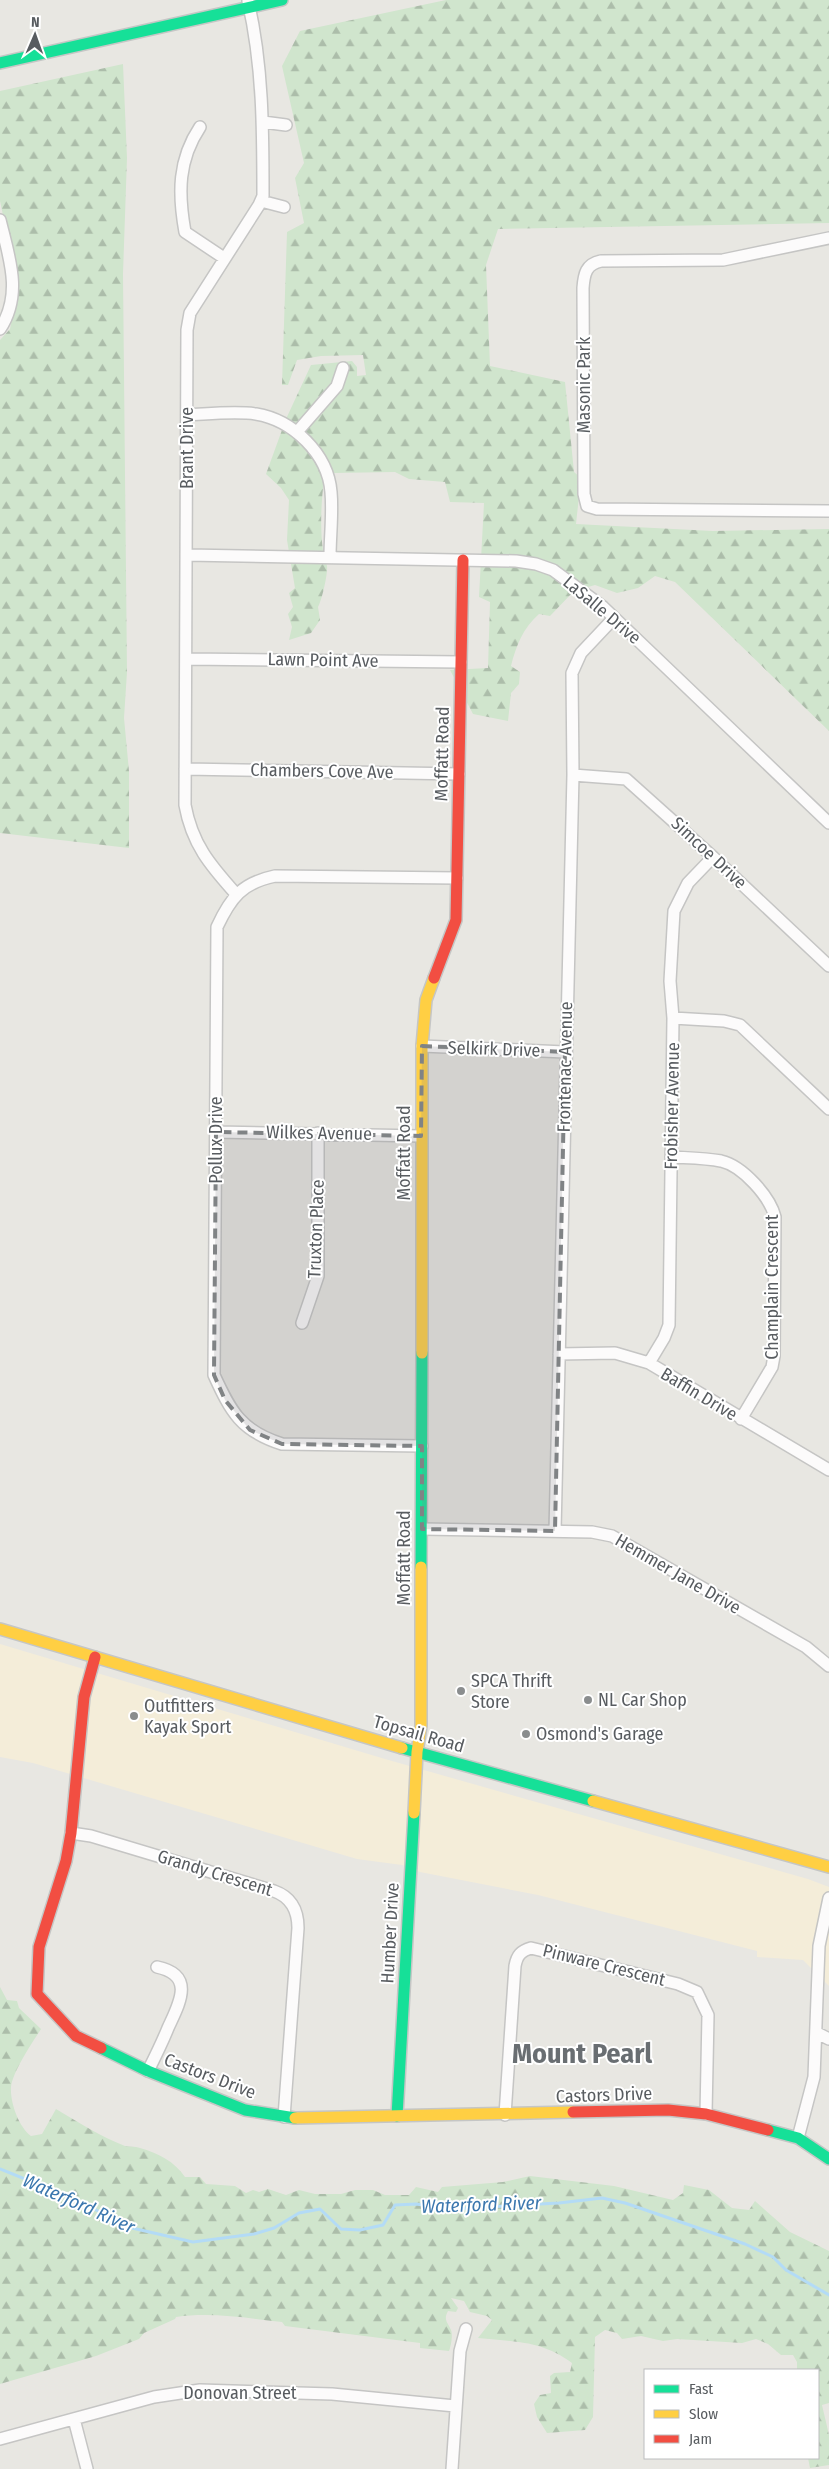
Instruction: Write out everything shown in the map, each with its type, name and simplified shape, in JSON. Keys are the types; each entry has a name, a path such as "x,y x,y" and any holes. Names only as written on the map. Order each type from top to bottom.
{"street":[{"path":"0,63 249,4 282,0"},
{"path":"249,4 258,63 263,122 261,201 284,207"},
{"path":"263,122 286,125"},
{"path":"200,127 188,145 182,166 182,213 185,232 224,258"},
{"name":"Brant Drive","path":"236,894 209,864 189,827 185,805 187,330 190,312 261,201"},
{"path":"0,220 14,290 11,307 0,329"},
{"name":"Masonic Park","path":"829,238 723,260 596,262 590,265 584,273 583,307 584,494 587,506 598,509 829,511"},
{"path":"297,432 337,386 343,368"},
{"path":"187,415 256,414 275,420 297,432 314,450 325,470 331,491 330,557"},
{"name":"LaSalle Drive","path":"186,555 516,561 536,564 553,570 603,607 829,824"},
{"name":"Moffatt Road","path":"417,1752 420,1726 422,1529 422,1046 426,1000 455,927 463,560"},
{"name":"Frontenac Avenue","path":"555,1531 573,776 572,673 581,653 614,618"},
{"name":"Lawn Point Ave","path":"186,659 461,662"},
{"name":"Chambers Cove Ave","path":"185,769 459,774"},
{"name":"Simcoe Drive","path":"573,776 626,779 713,857 829,966"},
{"name":"Frobisher Avenue","path":"649,1363 664,1338 669,1325 673,1018 670,981 674,911 688,883 713,857"},
{"name":"Pollux Drive","path":"422,1446 282,1444 250,1430 237,1419 214,1375 217,927 226,907 236,894 257,880 275,876 457,878"},
{"path":"673,1018 724,1021 740,1025 829,1109"},
{"name":"Selkirk Drive","path":"422,1046 565,1052"},
{"name":"Wilkes Avenue","path":"216,1132 421,1136"},
{"name":"Truxton Place","path":"302,1322 318,1276 318,1133"},
{"name":"Champlain Crescent","path":"671,1157 723,1161 736,1168 756,1186 773,1206 775,1217 774,1356 772,1366 742,1419"},
{"name":"Baffin Drive","path":"559,1354 615,1353 649,1363 829,1470"},
{"name":"Hemmer Jane Drive","path":"422,1529 598,1532 612,1536 806,1648 829,1666"},
{"name":"Topsail Road","path":"0,1629 417,1752 829,1868"},
{"name":"Castors Drive","path":"95,1657 84,1697 71,1833 66,1861 39,1947 37,1994 76,2036 148,2071 245,2110 284,2117 505,2115 668,2110 706,2114 798,2138 829,2159"},
{"name":"Humber Drive","path":"397,2116 417,1752"},
{"name":"Grandy Crescent","path":"71,1833 91,1836 274,1891 291,1902 297,1914 298,1928 284,2117"},
{"path":"798,2138 814,2077 819,1946 829,1898"},
{"name":"Pinware Crescent","path":"505,2115 516,1958 522,1950 531,1948 678,1984 697,1992 708,2015 706,2114"},
{"path":"148,2071 182,1996 178,1978 169,1971 157,1967"},
{"path":"817,2033 829,2039"},
{"path":"452,2469 460,2351 466,2329"},
{"name":"Donovan Street","path":"0,2439 154,2397 212,2390 332,2394 455,2406"},
{"path":"74,2419 87,2469"}],"highlighted area":[{"path":"422,1046 565,1052 555,1531 422,1529 422,1446 282,1444 250,1430 225,1400 214,1375 216,1132 421,1136"}],"shaded area":[{"path":"0,1644 385,1759 808,1879 829,1887 829,1986 803,1960 757,1957 757,1951 538,1895 420,1872 402,1865 357,1859 33,1763 0,1757"}],"green space":[{"path":"446,0 829,0 829,223 498,229 486,265 490,366 565,382 574,472 581,478 576,524 713,531 829,529 829,731 675,582 655,576 638,588 617,593 595,585 574,591 550,616 539,614 524,631 513,659 511,666 520,672 519,684 511,693 508,721 473,714 450,670 488,668 490,602 479,597 484,503 450,502 445,482 409,479 395,472 334,473 324,480 321,533 327,569 323,593 318,607 320,620 311,633 289,640 292,627 288,614 293,607 289,593 295,588 287,540 289,500 281,488 266,474 286,419 311,365 352,361 357,367 357,376 366,375 363,355 321,356 297,360 288,385 282,385 287,232 304,223 295,178 304,163 282,66 300,31"},
{"path":"123,64 127,158 123,274 127,672 124,718 129,771 129,848 0,833 0,340 10,329 18,287 0,201 0,91"},
{"path":"0,1987 7,2000 17,2001 19,2008 41,2029 19,2065 11,2087 16,2114 23,2127 31,2136 42,2134 56,2109 116,2142 125,2146 138,2147 159,2155 176,2166 185,2177 200,2177 206,2184 235,2186 246,2193 253,2190 259,2192 268,2189 286,2195 299,2190 315,2194 341,2194 355,2190 373,2190 385,2195 409,2195 416,2187 438,2192 442,2187 503,2182 530,2176 614,2186 673,2200 683,2193 684,2185 709,2190 732,2208 749,2210 755,2201 790,2232 829,2251 829,2403 822,2405 829,2435 829,2465 810,2468 808,2459 819,2459 819,2369 797,2369 797,2362 793,2355 781,2355 768,2344 756,2339 742,2343 677,2339 663,2341 641,2336 622,2339 617,2333 605,2330 595,2337 593,2417 585,2430 547,2433 537,2417 534,2404 540,2395 551,2393 550,2376 554,2373 570,2372 572,2363 561,2355 527,2343 478,2338 492,2320 487,2316 470,2312 464,2301 451,2298 458,2308 456,2312 448,2311 446,2317 452,2335 449,2351 420,2348 420,2343 285,2326 282,2322 202,2315 176,2317 144,2333 139,2339 96,2356 0,2384"}],"waterway":[{"name":"Waterford River","path":"0,2169 72,2198 132,2228 193,2242 254,2234 274,2228 299,2213 320,2209 341,2229 360,2230 383,2225 395,2205 416,2204 451,2209 559,2203 602,2198 625,2203 745,2244 773,2257 786,2270 829,2295"}],"traffic: fast":[{"path":"0,63 282,0"},
{"path":"421,1567 422,1353"},
{"path":"402,1748 593,1801"},
{"path":"397,2116 414,1813"},
{"path":"101,2048 148,2071 245,2110 295,2118"},
{"path":"768,2130 798,2138 829,2159"}],"traffic: slow":[{"path":"422,1353 422,1046 426,1000 434,978"},
{"path":"414,1813 417,1752 421,1726 421,1567"},
{"path":"0,1629 402,1748"},
{"path":"593,1801 829,1867"},
{"path":"295,2118 573,2112"}],"traffic: jam":[{"path":"434,978 456,920 463,560"},
{"path":"95,1657 84,1697 71,1833 66,1861 39,1947 37,1994 76,2036 101,2048"},
{"path":"573,2112 668,2110 706,2114 768,2130"}],"place":[{"name":"SPCA Thrift Store","path":"461,1691"},
{"name":"NL Car Shop","path":"588,1700"},
{"name":"Outfitters Kayak Sport","path":"134,1716"},
{"name":"Osmond's Garage","path":"526,1734"}],"district":[{"name":"Mount Pearl","path":"582,2053"}]}
